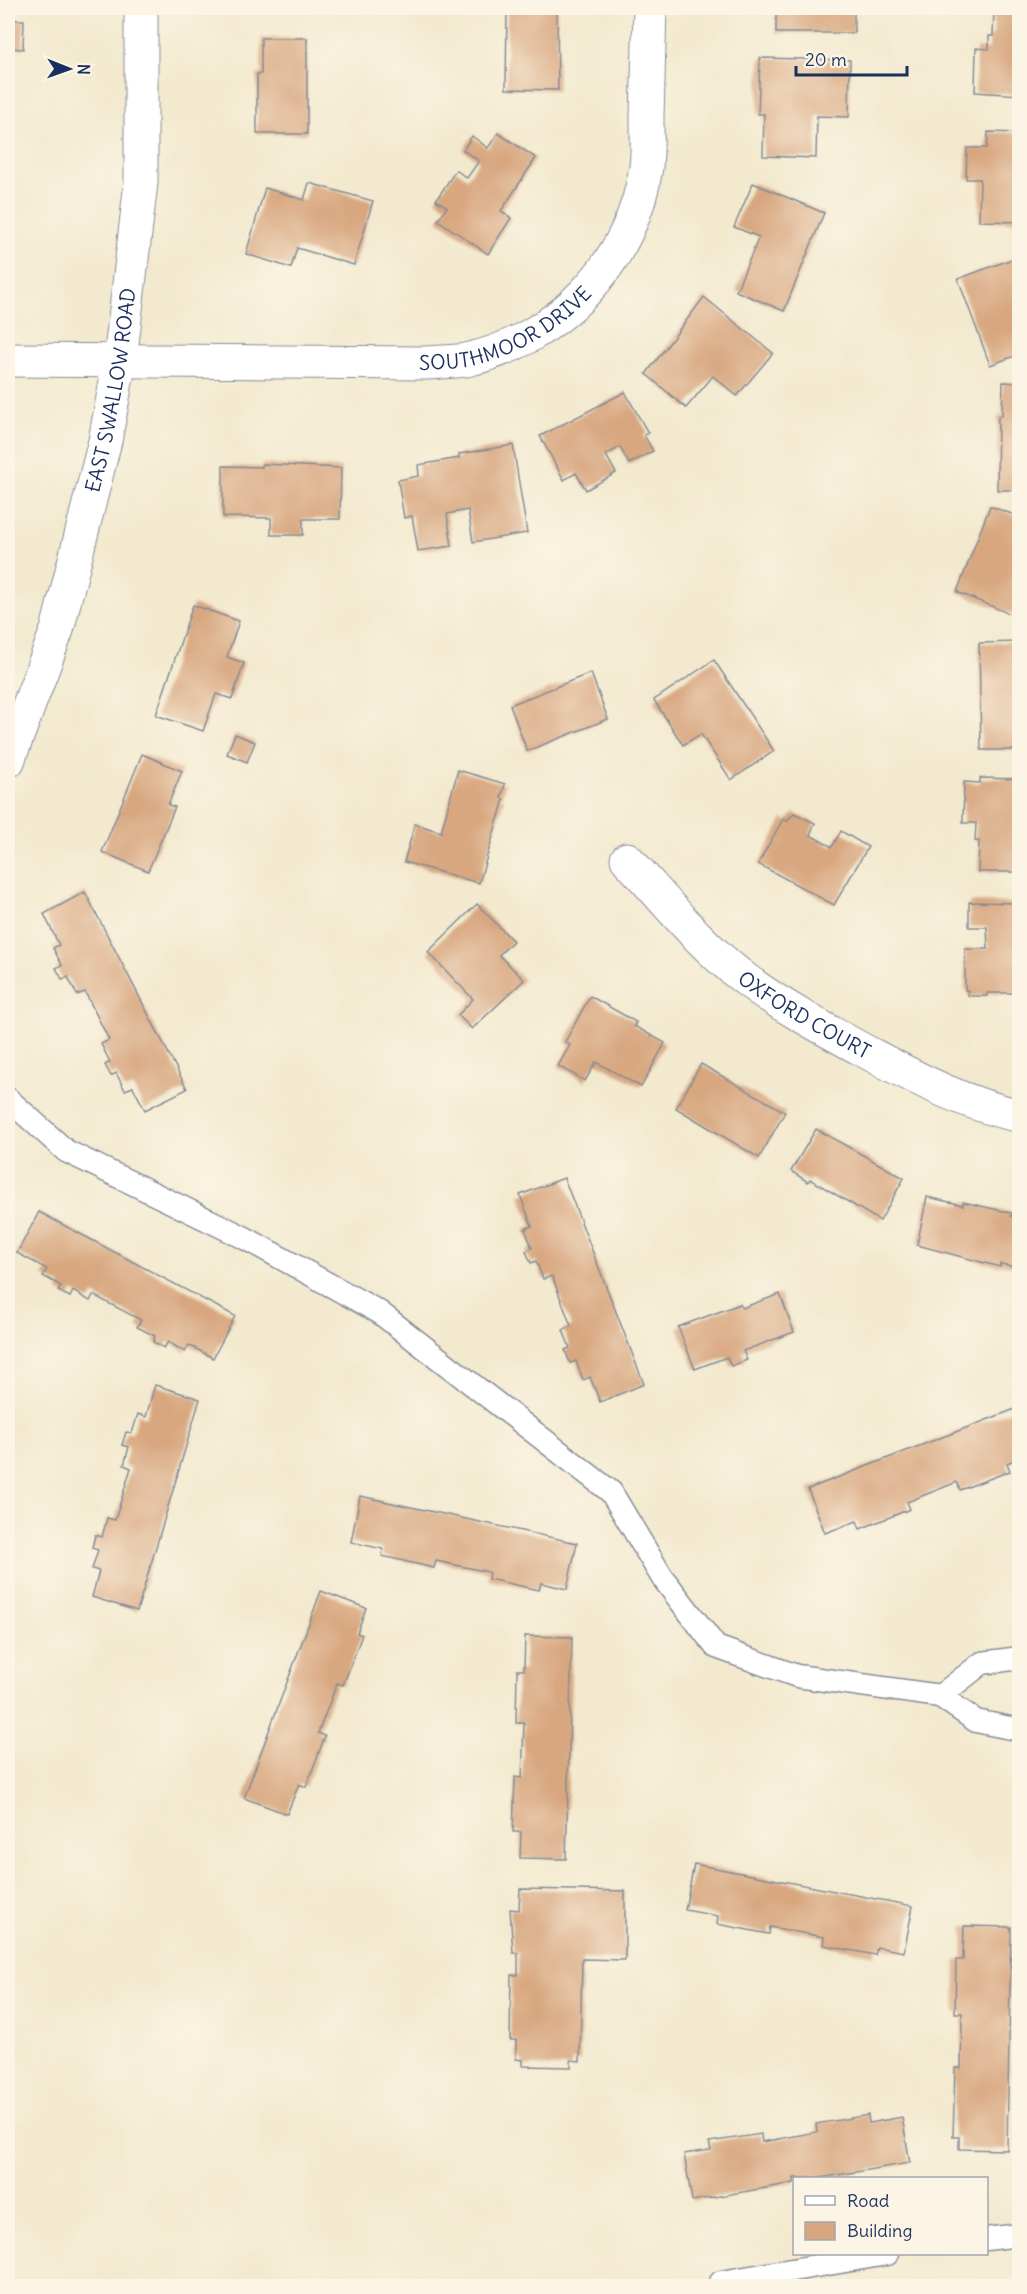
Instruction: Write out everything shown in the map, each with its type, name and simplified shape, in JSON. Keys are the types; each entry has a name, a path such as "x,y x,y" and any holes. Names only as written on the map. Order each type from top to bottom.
{"street":[{"name":"EAST SWALLOW ROAD","path":"8,761 57,630 94,487 120,360 141,183 141,8"},
{"name":"SOUTHMOOR DRIVE","path":"8,360 425,363 464,360 494,352 530,336 570,309 602,274 627,234 638,205 646,166 650,8"},
{"name":"OXFORD COURT","path":"627,859 700,938 743,978 795,1014 934,1087 979,1107 1020,1116"}],"lane":[{"path":"8,1099 66,1151 243,1237 379,1312 611,1492 662,1577 716,1647 797,1677 940,1696 976,1721 1020,1730"},
{"path":"940,1696 982,1663 1020,1658"},
{"path":"988,2239 1020,2235"},
{"path":"721,2282 876,2255"}],"building":[{"path":"507,8 557,8 558,90 506,89"},
{"path":"776,8 854,8 854,33 776,33"},
{"path":"994,8 1020,8 1020,95 975,92 976,48 989,49 989,36 993,36"},
{"path":"8,20 24,20 23,49 10,48 10,63"},
{"path":"261,38 307,38 307,134 257,134 257,74 261,74"},
{"path":"760,58 850,60 849,117 817,116 816,158 763,156 764,114 758,114"},
{"path":"988,132 1020,133 1020,222 979,221 980,179 966,179 967,148 987,148"},
{"path":"498,133 536,158 501,211 511,218 488,254 438,220 447,207 436,200 456,170 467,178 479,161 463,150 472,136 488,148"},
{"path":"309,183 373,201 354,265 297,248 291,268 246,254 265,188 304,200"},
{"path":"753,183 824,213 784,311 736,291 759,237 734,227"},
{"path":"1020,256 1020,354 990,365 958,279"},
{"path":"704,297 773,353 737,396 713,376 686,408 646,374"},
{"path":"1003,382 1020,383 1020,490 997,490 998,416 1002,416"},
{"path":"625,392 648,433 644,435 653,451 629,464 620,447 606,455 616,473 586,490 576,473 564,480 540,436"},
{"path":"513,445 527,533 473,542 468,510 447,514 452,546 418,551 412,516 404,518 398,480 419,476 418,465 459,458 459,454"},
{"path":"262,464 341,468 340,519 303,519 303,535 271,535 271,518 223,517 223,466 262,467"},
{"path":"990,506 1020,517 1020,618 957,592"},
{"path":"193,605 239,621 227,657 244,663 232,699 216,694 203,731 156,715"},
{"path":"1020,642 1020,750 981,750 979,643"},
{"path":"714,660 774,751 731,780 701,734 683,745 654,700"},
{"path":"591,673 608,719 527,751 510,705"},
{"path":"235,734 255,742 247,762 227,754"},
{"path":"142,754 182,771 168,805 175,807 148,871 102,852"},
{"path":"458,770 505,784 501,798 504,799 479,883 404,862 415,824 441,832"},
{"path":"980,778 1020,779 1020,872 978,872 979,841 975,841 976,823 963,823 964,782 980,783"},
{"path":"794,813 815,823 810,835 832,847 841,831 868,847 834,905 758,864 783,819 787,821"},
{"path":"85,892 187,1089 145,1110 133,1087 125,1090 116,1073 111,1076 105,1065 110,1062 101,1044 109,1040 85,992 77,995 68,977 62,979 56,968 62,965 53,948 59,945 44,914"},
{"path":"969,902 1020,903 1020,993 987,993 987,996 968,996 968,990 965,990 965,949 988,949 987,927 969,927"},
{"path":"477,904 513,941 499,955 524,980 472,1029 458,1015 473,999 428,952"},
{"path":"590,996 636,1022 634,1026 665,1043 641,1087 596,1062 585,1081 558,1066 570,1045 565,1042"},
{"path":"701,1064 785,1112 759,1158 676,1108"},
{"path":"816,1129 904,1178 880,1221 810,1179 808,1182 791,1171"},
{"path":"564,1178 644,1384 600,1402 590,1377 583,1380 576,1361 570,1363 565,1350 570,1348 563,1330 571,1326 552,1276 543,1279 536,1261 531,1263 526,1251 532,1248 525,1229 532,1226 520,1195"},
{"path":"927,1197 963,1205 963,1202 1012,1213 1011,1216 1020,1217 1020,1253 1016,1267 1000,1264 1000,1267 917,1245"},
{"path":"39,1212 235,1316 213,1358 189,1345 185,1352 168,1342 164,1348 153,1342 155,1336 137,1327 141,1320 93,1295 90,1301 73,1291 70,1297 58,1291 61,1286 43,1276 47,1269 17,1253"},
{"path":"780,1294 794,1332 743,1351 747,1360 731,1366 727,1357 695,1369 678,1327 740,1304 742,1308"},
{"path":"155,1385 200,1399 137,1611 92,1597 99,1571 92,1569 98,1550 92,1548 95,1535 102,1537 107,1518 115,1520 131,1468 124,1465 129,1447 122,1445 126,1432 132,1433 138,1414 146,1417"},
{"path":"1015,1409 1020,1419 1020,1458 1007,1463 1010,1471 960,1490 957,1482 907,1502 910,1509 860,1529 857,1521 825,1533 808,1489"},
{"path":"360,1496 577,1543 567,1589 541,1583 539,1590 488,1579 489,1572 436,1561 434,1568 382,1556 383,1549 351,1542"},
{"path":"321,1591 366,1608 357,1633 362,1635 343,1685 337,1683 318,1733 325,1736 306,1787 299,1784 287,1814 244,1798"},
{"path":"525,1636 572,1637 566,1859 520,1858 521,1832 513,1832 515,1777 522,1778 524,1723 516,1723 517,1670 524,1670"},
{"path":"694,1864 913,1906 904,1952 877,1947 875,1955 823,1945 824,1937 770,1927 769,1934 717,1924 718,1916 685,1910"},
{"path":"520,1889 625,1891 625,1960 582,1959 580,2061 571,2060 571,2067 523,2066 523,2060 516,2059 516,2040 510,2040 511,1975 518,1975 518,1953 513,1953 510,1909 519,1910"},
{"path":"964,1926 1011,1927 1007,2150 959,2149 959,2137 953,2137 955,2068 961,2068 962,2013 955,2013 956,1960 963,1960"},
{"path":"868,2115 869,2123 902,2117 910,2163 826,2177 793,2177 793,2183 692,2201 684,2154 711,2150 709,2142 761,2134 762,2142 817,2132 816,2124"}]}
